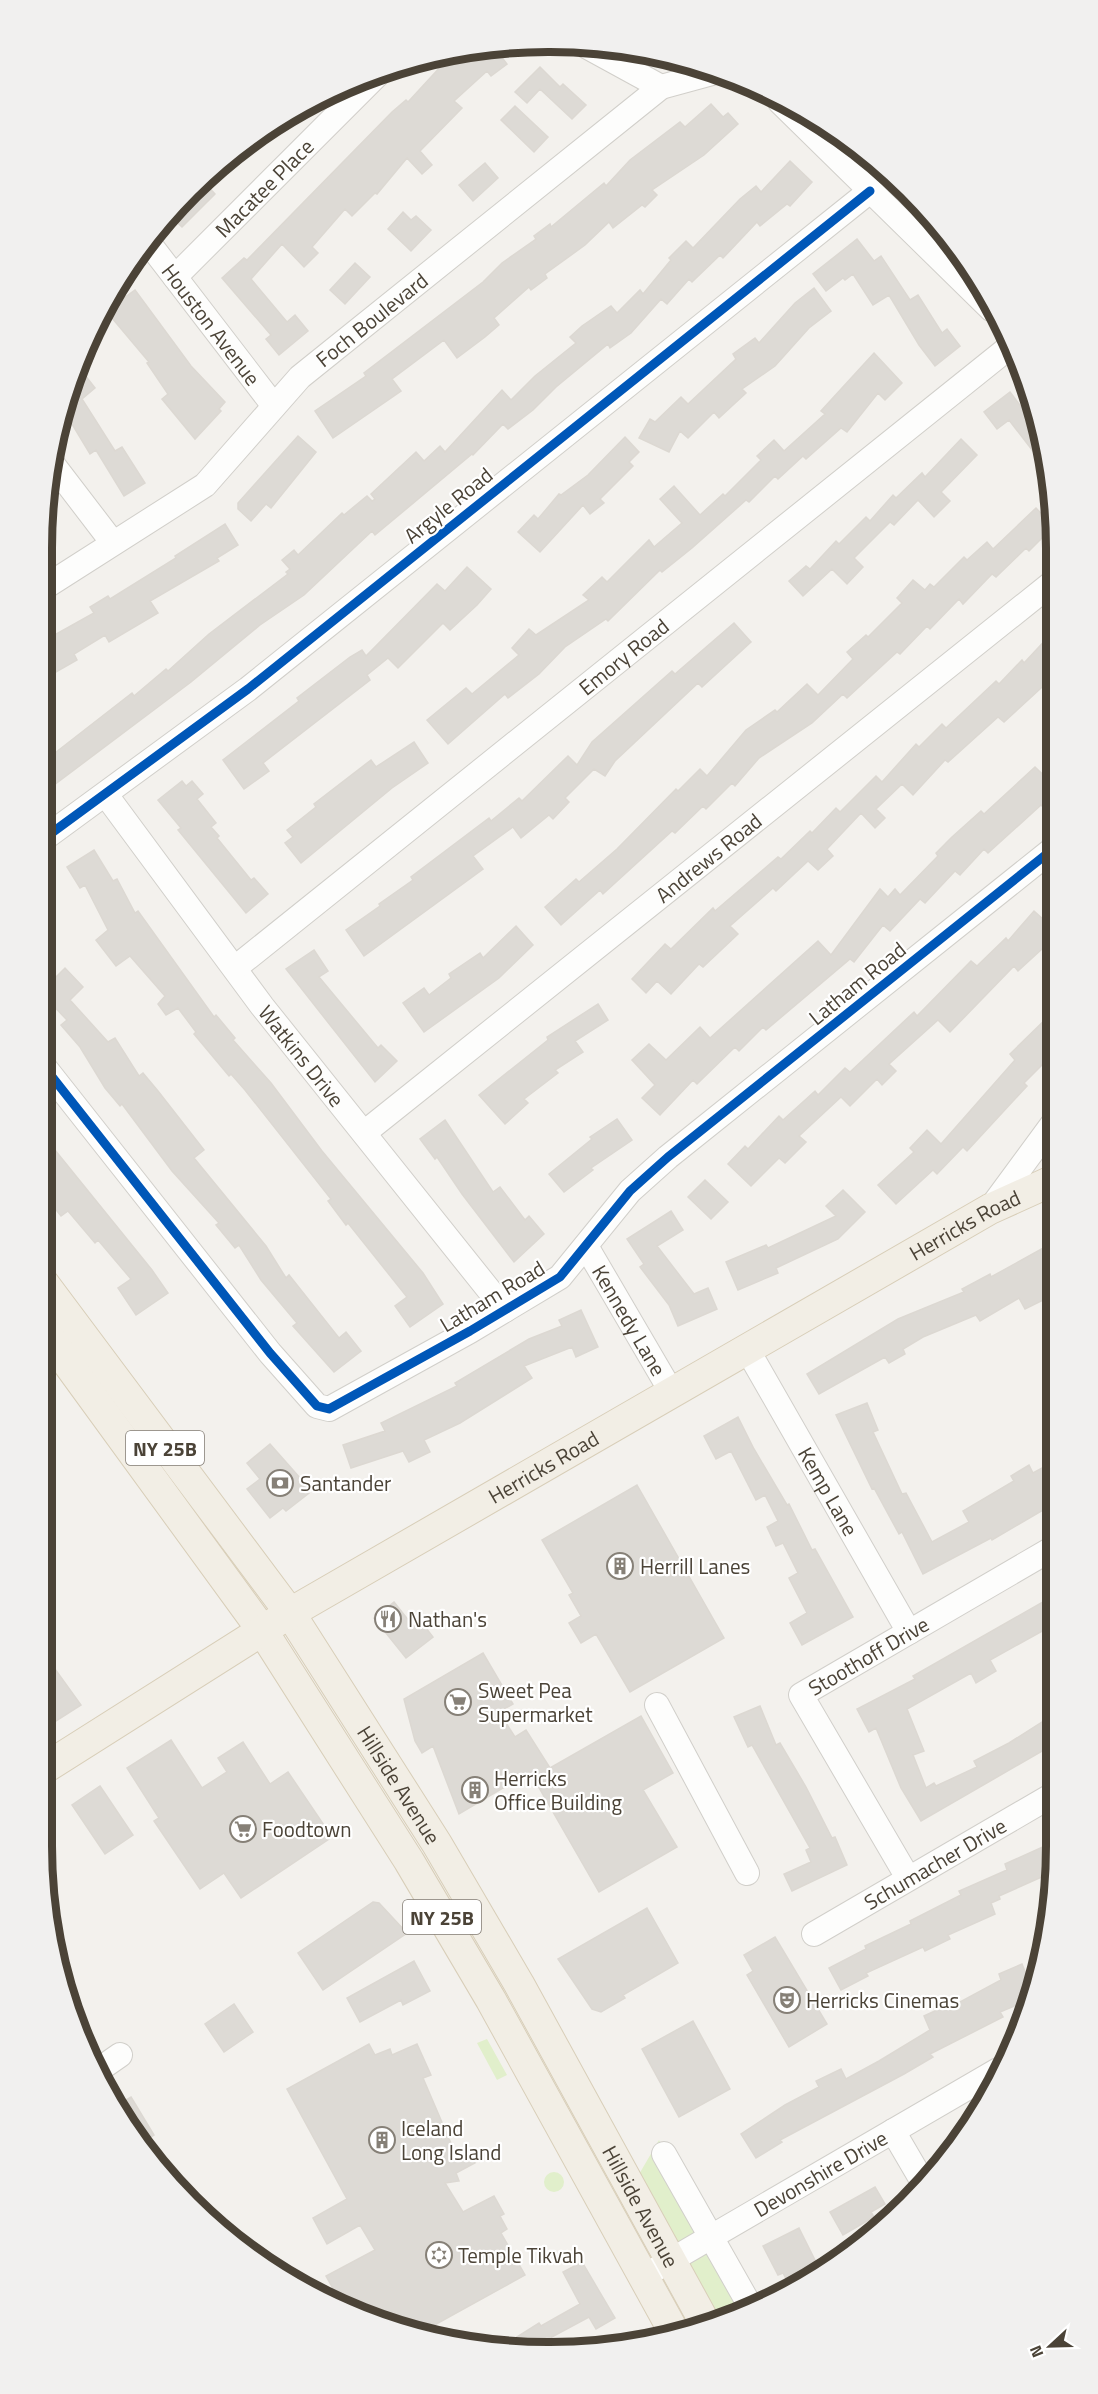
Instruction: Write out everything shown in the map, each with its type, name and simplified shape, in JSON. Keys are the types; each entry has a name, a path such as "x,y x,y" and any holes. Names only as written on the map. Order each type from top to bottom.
{"main road":[{"name":"Herricks Road","path":"52,1764 290,1613 990,1209 1046,1184"},
{"name":"Hillside Avenue","path":"52,1294 290,1613 465,1891 519,1984 702,2317"},
{"name":"Hillside Avenue","path":"52,1342 262,1630 420,1879 491,2000 671,2327"}],"street":[{"path":"604,56 661,87"},
{"name":"Foch Boulevard","path":"52,583 205,485 300,378 661,87 700,76"},
{"name":"Macatee Place","path":"175,277 364,88"},
{"path":"797,119 972,290"},
{"name":"Argyle Road","path":"52,833 248,689 870,191"},
{"name":"Houston Avenue","path":"153,249 274,406"},
{"name":"Emory Road","path":"235,968 1004,351"},
{"path":"59,472 113,543"},
{"name":"Andrews Road","path":"364,1133 1046,588"},
{"name":"Watkins Drive","path":"106,795 235,968 505,1310"},
{"name":"Latham Road","path":"52,1077 270,1353 317,1406 329,1409 560,1277 630,1191 668,1157 1046,855"},
{"path":"990,1209 1046,1133"},
{"name":"Kennedy Lane","path":"586,1245 672,1393"},
{"name":"Kemp Lane","path":"747,1349 909,1632"},
{"name":"Stoothoff Drive","path":"908,1878 801,1695 1046,1552"},
{"path":"657,1705 747,1874"},
{"name":"Schumacher Drive","path":"814,1934 1046,1799"},
{"path":"104,2066 120,2055"},
{"name":"Devonshire Drive","path":"644,2276 988,2076"},
{"path":"893,2131 919,2175"},
{"path":"664,2154 747,2300"}],"green space":[{"path":"487,2039 507,2075 497,2080 477,2043"},
{"path":"659,2140 747,2300 702,2317 631,2188"},
{"path":"554,2172 561,2175 564,2182 561,2189 554,2192 547,2189 544,2182 547,2175"}],"building":[{"path":"500,56 507,64 491,76 487,71 454,101 462,108 420,151 432,165 422,174 407,158 377,194 375,193 352,216 345,209 312,247 318,253 304,267 282,244 251,279 287,322 295,315 308,331 279,355 266,339 271,335 222,278 244,258 247,260 392,112 406,100 408,102 443,64"},
{"path":"540,67 560,87 563,84 586,105 572,119 540,89 527,103 515,92"},
{"path":"711,104 723,117 728,113 738,124 704,155 652,190 657,195 645,207 642,205 613,228 609,222 585,245 545,274 547,278 531,290 529,287 494,318 499,325 485,337 457,358 444,340 392,379 401,391 333,438 315,411 366,376 364,373 483,282 502,263 536,239 534,236 550,224 551,227 604,183 606,186 630,160 680,122 685,127"},
{"path":"515,106 548,137 534,152 501,120"},
{"path":"790,161 812,182 790,206 787,204 760,226 757,222 723,258 720,255 692,282 689,279 667,304 661,299 631,333 610,348 608,344 556,387 533,410 508,429 503,424 473,455 375,535 372,531 304,595 260,625 191,682 52,786 52,755 132,693 134,696 166,669 168,671 209,634 288,574 286,572 290,569 282,560 294,550 298,555 342,513 344,515 367,496 372,501 375,499 371,494 416,452 424,461 440,446 445,452 502,390 511,400 535,376 576,343 570,337 582,326 611,306 617,313 640,290 643,294 671,260 669,258 686,241 693,248 740,199 756,186 761,192"},
{"path":"485,163 498,178 473,201 459,185"},
{"path":"209,188 215,194 182,227 176,222"},
{"path":"403,212 411,220 416,216 431,230 411,251 388,229"},
{"path":"857,239 874,261 881,256 910,300 918,295 942,333 947,329 960,346 935,366 919,345 889,295 873,305 853,274 845,280 843,278 826,291 813,274"},
{"path":"355,263 370,277 345,304 330,290"},
{"path":"814,288 831,311 809,328 775,366 742,389 746,393 719,418 714,412 688,438 680,431 669,452 639,438 650,419 655,422 681,397 688,404 736,359 733,354 755,338 759,343 795,303"},
{"path":"135,290 191,366 225,402 219,409 221,411 195,439 162,399 168,394 147,363 149,362 111,317 118,302"},
{"path":"874,353 902,383 885,400 878,393 847,432 841,428 806,459 803,456 778,479 775,476 749,502 746,500 692,548 662,572 660,570 608,621 606,619 565,647 539,674 508,698 505,694 448,744 427,720 466,688 472,694 519,655 512,648 529,629 536,635 589,600 583,595 602,577 607,582 649,540 654,547 682,523 660,499 674,486 700,515 723,494 725,496 761,460 757,456 774,440 784,451 825,414 821,411"},
{"path":"84,374 95,388 82,399 115,451 122,447 145,483 124,496 96,450 90,454 69,419"},
{"path":"1010,392 1027,415 1037,456 1009,420 997,429 984,412"},
{"path":"298,436 316,452 271,508 266,504 251,521 238,509 238,503"},
{"path":"625,437 639,452 629,462 633,466 600,499 604,503 590,514 583,505 540,552 518,532 534,515 538,519 559,494 561,495 588,475"},
{"path":"961,439 977,455 941,492 950,501 934,517 918,500 894,525 890,522 854,558 863,567 847,584 832,569 803,596 789,581 806,566 810,569 836,541 839,544 866,517 870,521 893,495 896,498 922,473 925,477"},
{"path":"1036,508 1044,517 1045,528 1042,530 1045,535 1029,551 1026,548 996,577 992,574 963,604 959,599 930,629 927,626 900,654 897,652 847,698 843,694 812,723 759,758 735,786 732,783 706,809 703,806 675,833 672,831 603,894 600,890 561,925 545,907 576,879 579,882 617,849 676,789 678,791 700,769 707,776 746,730 775,710 777,712 807,684 818,695 853,659 847,652 866,635 868,637 902,603 897,598 913,580 925,590 930,584 934,587 964,557 967,560 987,542 993,549"},
{"path":"225,524 238,545 217,558 219,561 150,601 158,613 109,642 105,635 74,654 77,660 52,674 52,636 94,613 90,607 108,596 110,599 176,558 175,556"},
{"path":"467,567 491,589 477,605 450,630 443,623 398,668 388,658 367,675 370,680 263,763 269,771 244,789 223,760 299,701 297,698 350,657 362,650 366,656 437,584 445,591"},
{"path":"734,623 751,642 702,687 698,683 615,761 605,776 594,769 565,798 569,802 553,819 549,815 521,838 513,827 473,856 483,869 364,956 346,930 380,906 379,904 413,880 411,877 489,818 491,821 519,798 522,801 568,756 577,765 592,742 672,671 675,674"},
{"path":"1046,639 1046,684 1004,722 998,717 948,762 945,760 913,795 902,784 876,809 885,818 875,828 861,813 827,849 833,856 818,870 808,861 776,891 773,888 730,926 738,934 703,967 699,964 671,994 657,981 646,993 632,979 665,944 671,949 713,908 715,911 778,857 781,859 810,831 812,833 836,808 840,812 876,776 882,782 916,744 919,747 942,724 946,728 996,681 999,684 1022,660 1024,663"},
{"path":"414,742 428,763 392,788 301,863 285,843 293,837 287,830 316,807 314,804 371,760 376,767"},
{"path":"1035,767 1046,777 1046,806 1044,808 1041,805 988,853 984,849 960,875 955,871 925,903 920,899 890,931 883,925 854,962 850,959 766,1030 763,1027 739,1051 735,1047 697,1084 693,1080 660,1115 642,1098 655,1085 632,1060 649,1044 666,1060 700,1027 710,1038 818,941 831,955 880,889 888,897 895,889 900,895 938,856 936,853 952,837 981,811 984,814"},
{"path":"182,781 186,786 192,781 203,794 197,799 216,823 211,827 219,836 217,838 251,880 254,878 268,894 246,913 178,830 181,828 158,800"},
{"path":"94,850 113,881 117,879 135,913 138,911 214,1017 216,1015 235,1038 233,1040 271,1083 322,1151 423,1273 443,1304 410,1327 395,1306 407,1297 348,1223 346,1225 328,1201 331,1199 245,1090 231,1074 229,1076 194,1034 196,1032 178,1008 166,1015 158,1004 165,996 130,956 116,966 96,940 108,930 85,885 80,888 67,867"},
{"path":"1034,911 1046,922 1046,953 1042,949 1018,971 1014,966 950,1032 938,1020 889,1064 896,1071 882,1085 877,1079 850,1106 841,1097 799,1136 806,1142 785,1163 779,1158 751,1186 728,1164 745,1146 748,1149 779,1116 783,1120 815,1091 818,1095 845,1068 850,1072 914,1012 917,1016 971,961 977,966 1006,938 1008,941"},
{"path":"516,926 533,945 499,978 424,1032 403,1003 424,988 429,995 451,978 449,974 480,953 483,958"},
{"path":"314,950 328,971 319,977 378,1048 381,1045 397,1061 375,1082 286,969"},
{"path":"65,968 83,987 70,1000 108,1042 115,1038 139,1076 143,1073 204,1150 194,1158 266,1246 286,1278 289,1275 339,1338 346,1332 361,1351 334,1372 293,1326 297,1323 261,1280 239,1245 235,1248 216,1225 219,1223 172,1171 122,1104 120,1106 105,1088 80,1047 61,1025 67,1020 52,1004 52,972 56,977"},
{"path":"598,1004 608,1020 575,1041 583,1052 555,1070 558,1073 524,1099 528,1103 505,1124 479,1095 548,1040 547,1037"},
{"path":"1046,1019 1046,1061 1024,1083 1027,1086 967,1151 963,1147 937,1174 933,1170 896,1204 878,1185 914,1152 910,1148 927,1130 941,1144 1015,1060 1010,1054"},
{"path":"617,1119 632,1140 591,1168 593,1170 564,1192 549,1174 592,1139 590,1137"},
{"path":"445,1120 493,1192 500,1187 525,1220 529,1216 544,1234 514,1262 437,1157 435,1159 420,1139"},
{"path":"52,1146 168,1293 136,1315 118,1288 131,1279 98,1240 95,1243 68,1211 61,1216 52,1205"},
{"path":"705,1180 728,1202 711,1219 688,1197"},
{"path":"843,1190 865,1212 838,1239 776,1268 778,1273 738,1290 726,1262 766,1245 768,1248 836,1216 826,1206"},
{"path":"671,1211 683,1230 657,1246 694,1294 708,1288 717,1309 678,1326 669,1305 640,1267 644,1264 627,1239"},
{"path":"1046,1246 1045,1299 1025,1309 1019,1298 980,1321 976,1315 923,1337 903,1349 905,1354 889,1363 885,1357 819,1394 807,1374 898,1319 964,1292 962,1289 990,1274 991,1277"},
{"path":"581,1310 598,1347 576,1357 572,1347 524,1366 532,1378 460,1423 424,1440 430,1452 409,1462 403,1451 351,1468 343,1445 385,1431 381,1423 457,1386 455,1383 529,1339 562,1326 559,1320"},
{"path":"867,1403 878,1430 873,1432 902,1494 906,1493 932,1542 969,1522 963,1511 1014,1481 1011,1476 1029,1465 1033,1473 1046,1466 1046,1508 992,1540 991,1538 923,1574 902,1532 899,1534 874,1488 872,1489 836,1415"},
{"path":"738,1417 754,1449 787,1505 789,1504 812,1550 815,1549 853,1617 802,1645 790,1623 807,1613 789,1578 798,1573 783,1543 776,1546 767,1527 778,1521 765,1495 756,1500 731,1451 716,1459 704,1436"},
{"name":"Santander","path":"270,1444 308,1487 306,1489 309,1493 286,1511 283,1508 270,1518 247,1489 260,1479 247,1463"},
{"name":"Herrill Lanes","path":"637,1485 724,1638 630,1692 596,1634 581,1643 569,1623 581,1616 569,1595 573,1593 542,1540"},
{"path":"1046,1600 1046,1629 990,1660 996,1671 976,1683 971,1673 907,1709 924,1751 913,1755 926,1788 934,1783 936,1786 977,1767 974,1761 1009,1743 1046,1719 1046,1749 921,1821 901,1788 876,1728 869,1732 857,1709 915,1679 913,1676"},
{"path":"394,1602 413,1626 420,1620 433,1637 406,1658 374,1618"},
{"path":"483,1653 513,1704 499,1712 515,1737 526,1730 550,1768 641,1716 673,1773 643,1790 677,1847 599,1892 530,1772 459,1814 433,1746 422,1753 415,1741 404,1699"},
{"path":"52,1665 81,1705 52,1724"},
{"path":"760,1706 776,1745 780,1743 832,1838 835,1837 847,1865 792,1891 784,1874 811,1862 806,1850 810,1848 752,1745 748,1747 734,1717"},
{"name":"Foodtown","path":"171,1740 202,1788 227,1772 218,1758 243,1742 270,1784 288,1772 332,1837 241,1898 224,1873 200,1889 154,1821 159,1818 127,1768"},
{"path":"100,1786 133,1835 105,1854 72,1805"},
{"path":"1046,1846 1044,1876 999,1896 1000,1899 991,1903 995,1914 948,1935 950,1939 925,1951 923,1947 866,1973 868,1976 841,1990 829,1968 866,1949 865,1946 911,1924 910,1921 961,1895 959,1891 1007,1870 1005,1864"},
{"path":"373,1902 379,1903 407,1933 323,1990 298,1953"},
{"path":"647,1908 678,1963 623,1995 625,1998 601,2012 592,2009 558,1959"},
{"name":"Herricks Cinemas","path":"775,1937 827,2024 789,2047 747,1975 753,1971 744,1955"},
{"path":"414,1961 430,1991 403,2005 401,2000 360,2022 347,1998"},
{"path":"1022,1964 1026,1974 1029,1972 1019,2004 1000,2012 1003,2017 930,2054 933,2057 780,2140 782,2142 756,2158 741,2134 785,2105 819,2087 816,2081 841,2069 846,2079 930,2030 924,2016 948,2005 949,2008 1001,1980 999,1974"},
{"path":"234,2004 253,2032 224,2052 205,2024"},
{"path":"693,2021 730,2089 679,2117 642,2049"},
{"path":"369,2044 375,2055 390,2049 392,2055 417,2044 431,2075 423,2078 456,2155 470,2149 475,2163 456,2173 459,2181 445,2183 463,2212 494,2196 504,2214 500,2216 507,2229 501,2233 525,2275 430,2327 389,2315 336,2293 326,2276 375,2250 360,2225 327,2244 313,2218 347,2199 287,2089"},
{"path":"131,2097 154,2135 149,2138 124,2101"},
{"path":"875,2187 885,2204 871,2212 874,2217 843,2235 830,2212"},
{"path":"799,2228 817,2263 787,2280 783,2273 778,2275 763,2246"},
{"path":"582,2262 615,2318 596,2329 589,2317 548,2339 550,2342 513,2340 539,2323 541,2326 580,2304 563,2272"}],"cycle path":[{"path":"52,833 248,689 870,191"},
{"path":"52,1077 270,1353 317,1406 329,1409 470,1331 560,1277 630,1191 668,1157 1046,855"}],"place":[{"name":"Santander","path":"280,1483"},
{"name":"Herrill Lanes","path":"620,1566"},
{"name":"Nathan's","path":"388,1619"},
{"name":"Sweet Pea Supermarket","path":"458,1702"},
{"name":"Herricks Office Building","path":"475,1790"},
{"name":"Foodtown","path":"243,1829"},
{"name":"Herricks Cinemas","path":"787,2000"},
{"name":"Iceland Long Island","path":"382,2140"},
{"name":"Temple Tikvah","path":"439,2255"}]}
